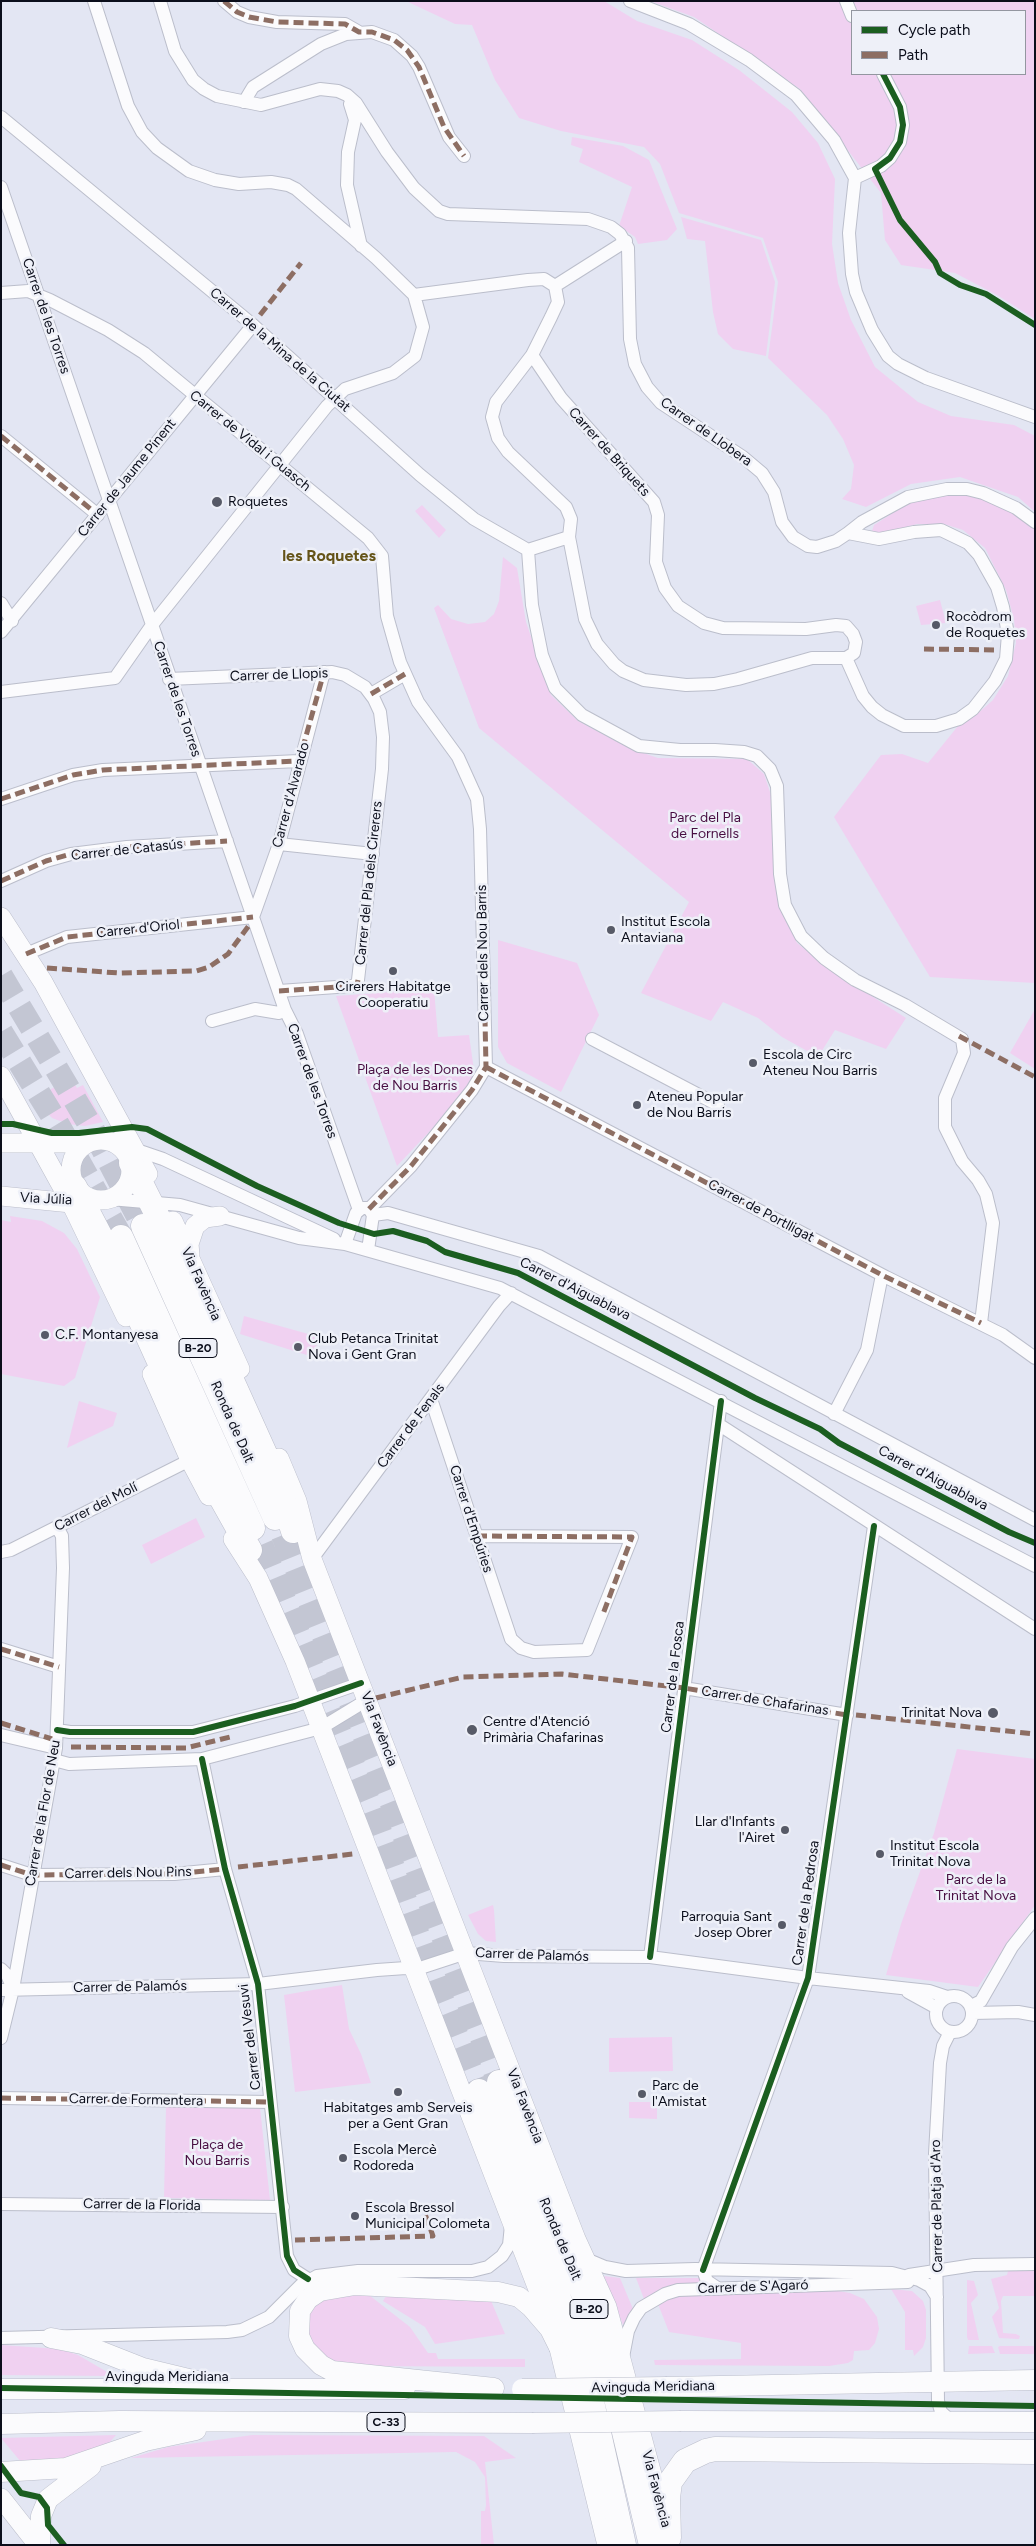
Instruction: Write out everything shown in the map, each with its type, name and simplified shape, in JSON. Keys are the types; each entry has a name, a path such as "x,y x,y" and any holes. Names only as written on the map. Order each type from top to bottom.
{"highway":[{"path":"139,1156 156,1202"},
{"name":"Ronda de Dalt","path":"79,1194 113,1260 222,1500 255,1548 121,1237"},
{"name":"Ronda de Dalt","path":"143,1226 288,1533 276,1478 156,1202"},
{"name":"Ronda de Dalt","path":"624,2545 591,2398 569,2324 489,2087 543,2200 585,2298 663,2543"},
{"path":"663,2543 670,2482 686,2461 706,2451 715,2449 1035,2452"}],"main road":[{"path":"494,2388 332,2371 321,2365 305,2348 299,2336 300,2311 308,2299 320,2291 356,2285 498,2292 518,2297 531,2307 550,2329 559,2348"},
{"path":"51,2338 82,2344 143,2368 232,2390"},
{"name":"Avinguda Meridiana","path":"1,2389 522,2389 1035,2380"},
{"path":"1,2472 66,2468 163,2437 240,2421"},
{"name":"C-33","path":"1,2424 240,2421 532,2423 681,2421 952,2422"},
{"path":"952,2422 1035,2422"},
{"path":"39,2545 41,2516 48,2499 82,2472 119,2450"}],"street":[{"path":"1,692 115,678 152,625 279,465 336,398 345,389 393,373 414,356 423,327 414,296 315,204 288,185 271,182 239,184 214,180 178,165 157,148 142,132 128,106 94,1"},
{"path":"160,1 175,51 193,80 204,89 217,96 269,105 320,89 347,95 356,103 387,152 414,188 434,209 448,214 567,217 600,222 611,227 626,242 555,286"},
{"path":"224,1 237,12 249,17 277,22 345,24 352,26 359,32"},
{"path":"630,1 702,31 748,60 796,95 834,140 855,178 849,233 852,274 863,310 880,345 898,364 965,393 1035,417"},
{"path":"846,1 851,14"},
{"path":"244,102 253,87 279,68 334,38 359,32 372,32 387,37 401,45 412,56 419,67 444,127 464,156"},
{"path":"855,178 881,166 890,158 900,142 903,125 900,107 884,75"},
{"path":"347,95 355,120 348,152 347,185 361,246"},
{"name":"Carrer de la Mina de la Ciutat","path":"1,117 253,324 466,513 528,550"},
{"name":"Carrer de les Torres","path":"1,187 51,327 169,679 285,1010 297,1034 367,1211"},
{"name":"Carrer de Llobera","path":"626,242 629,263 630,339 635,364 647,387 661,403 743,457 762,473 774,492 782,522 793,537 808,546 827,545 908,497 932,491 967,489 1002,501 1035,522"},
{"path":"414,296 528,280 544,279 555,286 558,302 532,355 502,391 496,402 492,417 498,438 508,452 566,507 571,519 569,536 579,593 589,632 596,644 614,664 633,676 658,683 714,684 801,660 821,657 846,658 862,696 872,707 904,726 917,728 959,719 973,709 995,681 1006,659 1008,634 999,594 987,568 968,543 955,535 941,530 914,532 872,539 848,533"},
{"name":"Carrer de Vidal i Guasch","path":"1,294 28,291 38,294 108,330 144,353 368,538 380,552 383,561 391,635 405,674"},
{"name":"Carrer de Jaume Pinent","path":"1,632 12,621 193,395 253,324"},
{"name":"Carrer de Briquets","path":"532,355 561,398 654,502 658,515 656,562 665,588 678,606 704,623 723,628 806,630 836,624 846,626 853,634 856,642 854,654 846,658"},
{"path":"1,436 98,515"},
{"path":"868,519 867,533 872,539"},
{"path":"569,536 528,550 532,605 542,656 555,688 582,715 639,746 680,750 744,752 756,756 770,769 777,786 780,874 785,905 801,936 824,958 855,980 905,1005 959,1036 965,1048 945,1098 944,1127 962,1161 978,1180 986,1194 993,1223 981,1323"},
{"path":"1,603 12,621"},
{"name":"Carrer de Llopis","path":"169,679 324,672 346,675 359,682 374,698"},
{"name":"Carrer d'Alvarado","path":"253,917 279,844 324,672"},
{"path":"374,698 405,674"},
{"name":"Carrer dels Nou Barris","path":"405,674 418,702 458,757 477,799 480,829 486,1067"},
{"name":"Carrer del Pla dels Cirerers","path":"279,991 357,984 383,752 382,721 374,698"},
{"path":"1,799 73,775 103,770 300,761"},
{"name":"Carrer de Catasús","path":"1,882 46,861 71,854 126,847 227,841"},
{"path":"279,844 373,854"},
{"path":"1,917 26,954 127,1154 139,1156 345,1244"},
{"name":"Carrer d'Oriol","path":"26,954 67,937 253,917"},
{"path":"212,1021 255,1009 279,1012 285,1010"},
{"path":"592,1039 718,1105"},
{"path":"345,1244 351,1222 367,1211 411,1166 472,1090 486,1067"},
{"name":"Carrer de Portlligat","path":"486,1067 882,1275 981,1323 1003,1335 1035,1358"},
{"path":"1,1076 42,1149 79,1194"},
{"path":"1,1142 13,1134 18,1125 16,1102"},
{"path":"1,1142 42,1149 119,1136"},
{"path":"86,1143 79,1149 71,1164 79,1194 137,1339 190,1460 222,1520 258,1578 310,1702 370,1852 559,2348 606,2545"},
{"path":"110,1199 125,1189 139,1156"},
{"name":"Via Júlia","path":"1,1196 79,1194 110,1199"},
{"path":"110,1199 156,1202 220,1216 299,1238 345,1244 475,1280 511,1293 743,1412 1035,1566"},
{"name":"Via Favència","path":"156,1202 191,1259 288,1477 297,1501 312,1559 576,2239 607,2307 622,2360 663,2543"},
{"path":"367,1211 368,1250"},
{"name":"Carrer d'Aiguablava","path":"367,1211 394,1215 539,1256 1035,1520"},
{"path":"191,1259 189,1244 195,1226 205,1218 220,1216"},
{"path":"834,1414 867,1350 882,1275"},
{"name":"Carrer de Fenals","path":"312,1559 511,1293"},
{"name":"Carrer d'Empúries","path":"431,1399 511,1639 521,1648 534,1652 587,1650 632,1537 477,1536"},
{"name":"Carrer de la Fosca","path":"650,1957 721,1401"},
{"path":"731,1431 743,1412"},
{"path":"718,1424 1035,1628"},
{"name":"Carrer del Molí","path":"1,1552 11,1550 190,1460"},
{"name":"Carrer de la Pedrosa","path":"703,2270 808,1978 874,1526"},
{"name":"Carrer de la Flor de Neu","path":"1,2038 7,1990 32,1875 55,1754 63,1568 62,1536 57,1527"},
{"path":"1,1649 59,1667"},
{"path":"57,1730 70,1732 193,1732 310,1702 361,1683"},
{"name":"Carrer de Chafarinas","path":"684,1688 846,1715"},
{"path":"1,1734 55,1754 69,1764 202,1758 320,1728 368,1700"},
{"name":"Carrer del Vesuvi","path":"202,1758 226,1869 258,1984 270,2102 290,2263 299,2275 308,2280"},
{"name":"Carrer dels Nou Pins","path":"1,1865 32,1875 174,1874 226,1869"},
{"path":"1035,1918 1012,1947 981,2002 972,2010 969,2026 957,2032 950,2032 939,2024 936,2008 946,1997 962,1997 972,2010 1018,2012 1035,2015"},
{"name":"Carrer de Palamós","path":"7,1990 258,1984 377,1970 406,1968 414,1970 466,1953 504,1956 650,1957 808,1978 929,1991 946,1997"},
{"path":"1,1969 7,1975 7,1990"},
{"name":"Carrer de Palamós","path":"902,1988 936,2008"},
{"name":"Carrer de Platja d'Aro","path":"950,2032 943,2046 940,2063 935,2154 937,2382 941,2412 952,2422"},
{"name":"Carrer de Formentera","path":"1,2098 270,2102"},
{"name":"Carrer de la Florida","path":"1,2204 283,2206"},
{"path":"1,2338 51,2338 86,2335 242,2330 269,2317 308,2280 332,2273 472,2271 488,2267 502,2256 509,2245 512,2236 510,2218"},
{"name":"Carrer de S'Agaró","path":"586,2259 605,2267 626,2271 703,2270 884,2273 906,2276 925,2284 933,2289 937,2297"},
{"path":"906,2276 974,2265 1035,2264"},
{"path":"703,2270 707,2282 719,2289"},
{"name":"Carrer de S'Agaró","path":"622,2360 628,2331 641,2308 654,2298 678,2290 908,2282 925,2284"},
{"path":"1,2498 39,2545"}],"green space":[{"path":"406,1 604,1 637,21 692,40 739,70 792,112 818,143 835,179 832,244 838,283 851,320 875,367 918,402 951,416 1014,425 1035,436 1035,512 1018,497 960,477 911,484 866,507 842,499 851,489 854,465 843,439 827,415 768,358 778,282 763,238 679,213 660,164 644,147 561,131 519,118 495,80 472,25 455,24"},
{"path":"650,1 1035,1 1035,319 997,295 955,273 901,265 885,240 881,193 800,89 694,17"},
{"path":"572,137 623,146 649,160 677,229 667,240 638,244 635,237 619,226 632,187 579,162 583,149 571,145"},
{"path":"681,217 761,240 775,282 766,356 733,349 718,334 713,312 705,241 687,239"},
{"path":"968,494 1003,507 1035,529 1035,983 930,977 834,817 881,755 902,754 928,763 958,726 975,716 993,700 1008,676 1016,643 1014,619 1006,590 985,548 963,530 944,524 917,524 882,534 872,531 874,525 907,504 940,495"},
{"path":"422,505 446,530 439,538 415,511"},
{"name":"Parc del Pla de Fornells","path":"503,557 517,568 526,622 551,695 578,721 629,748 658,758 747,759 764,774 773,801 780,907 797,943 831,970 906,1018 886,1049 835,1030 818,1057 782,1037 758,1018 723,1002 711,1021 641,993 689,902 479,728 434,608 438,605 451,619 468,624 485,622 494,614 499,601"},
{"path":"940,600 946,623 921,625 916,606"},
{"path":"498,940 577,963 599,1015 561,1092 507,1063 498,1047"},
{"name":"Plaça de les Dones de Nou Barris","path":"434,989 438,1037 469,1035 474,1070 472,1079 463,1096 397,1166 336,996"},
{"path":"1035,1009 1035,1069 1010,1053"},
{"path":"71,1078 77,1088 83,1085 103,1122 85,1126 68,1124 52,1118 33,1099"},
{"name":"C.F. Montanyesa","path":"10,1216 42,1221 64,1233 77,1249 100,1297 75,1378 64,1386 1,1374 1,1220 11,1222"},
{"name":"Club Petanca Trinitat Nova i Gent Gran","path":"244,1316 319,1337 313,1357 240,1334"},
{"path":"79,1401 117,1413 113,1426 67,1448"},
{"path":"196,1518 205,1537 151,1564 142,1545"},
{"name":"Parc de la Trinitat Nova","path":"957,1749 1035,1759 1035,1905 978,1987 886,1975 901,1924 934,1833"},
{"path":"493,1905 496,1942 486,1941 478,1934 468,1915"},
{"path":"342,1985 349,2029 361,2054 371,2083 295,2092 284,1995"},
{"path":"672,2037 673,2071 609,2072 609,2038"},
{"path":"629,2102 657,2102 657,2119 629,2118"},
{"name":"Plaça de Nou Barris","path":"166,2106 260,2108 270,2200 164,2198"},
{"path":"1008,2271 1035,2271 1035,2296 1003,2296 1001,2301 1003,2333 1016,2334 1020,2336 1019,2339 999,2338 992,2317 999,2308 991,2279 1007,2275"},
{"path":"604,2276 620,2278 633,2309 623,2325"},
{"path":"636,2278 701,2278 701,2282 664,2288 644,2299"},
{"path":"967,2280 974,2281 978,2295 971,2303 979,2340 968,2340 967,2337"},
{"path":"891,2289 912,2291 923,2301 926,2310 926,2338 923,2347 914,2356 913,2350 905,2350 905,2312"},
{"path":"832,2290 850,2293 864,2299 877,2317 879,2329 875,2343 869,2350 854,2351 853,2360 848,2363 829,2366 655,2365 654,2360 741,2359 741,2343 669,2332 658,2304 667,2299 683,2295"},
{"path":"389,2291 489,2296 505,2334 435,2344 425,2327 383,2301"},
{"path":"340,2292 369,2295 410,2327 428,2353 436,2353 438,2359 525,2359 525,2367 361,2366 333,2361 320,2354 308,2340 309,2311 315,2304"},
{"path":"1,2345 59,2349 78,2355 114,2376 1,2375"},
{"path":"969,2346 992,2346 995,2353 968,2354"},
{"path":"1035,2346 1035,2354 1000,2354 998,2347"},
{"path":"116,2435 109,2443 79,2457 21,2462 1,2438"},
{"path":"252,2435 484,2436 516,2458 485,2462 494,2545 481,2545 481,2511 485,2511 486,2505 485,2477 475,2462 456,2452 131,2458 168,2447"}],"tunnel":[{"path":"1,976 93,1130 143,1226"},
{"path":"1,1032 58,1125 121,1237"},
{"path":"283,1535 393,1806 499,2082"},
{"path":"261,1545 371,1808 440,1995 479,2091"}],"marked path":[{"path":"224,1 237,12 249,17 277,22 345,24 359,32 372,32 394,40 407,50 419,67 444,127 464,156"},
{"path":"260,315 301,263"},
{"path":"1,436 98,515"},
{"path":"924,649 998,650"},
{"path":"1,799 73,775 103,770 299,761 324,672"},
{"path":"371,694 405,674"},
{"path":"1,881 46,861 71,854 127,847 227,841"},
{"path":"26,954 67,937 253,917"},
{"path":"47,968 119,973 196,971 209,967 228,954 250,924"},
{"path":"279,991 351,986 357,985 358,980"},
{"path":"369,1209 411,1166 472,1090 486,1067 485,1019"},
{"path":"959,1036 1035,1077"},
{"path":"486,1067 886,1277 981,1323"},
{"path":"477,1536 632,1537 603,1614"},
{"path":"1,1649 59,1667"},
{"path":"376,1698 463,1677 562,1674 684,1688 847,1715"},
{"path":"856,1715 1035,1734"},
{"path":"1,1723 52,1739"},
{"path":"71,1747 186,1748 230,1737"},
{"path":"238,1867 353,1854"},
{"path":"1,1865 32,1875 174,1874 225,1869"},
{"path":"1,2098 270,2102"},
{"path":"295,2240 433,2236 425,2214"}],"cycle path":[{"path":"884,75 900,107 903,125 900,142 890,158 875,169 900,220 935,262 940,273 960,285 986,294 1035,325"},
{"path":"1,1124 13,1124 52,1133 79,1133 132,1127 147,1129 257,1186 339,1223 374,1234 393,1231 427,1241 445,1252 518,1273 755,1398 820,1429 839,1443 1009,1532 1035,1543"},
{"path":"650,1957 721,1401"},
{"path":"703,2270 808,1978 874,1526"},
{"path":"57,1730 70,1732 193,1732 295,1706 361,1683"},
{"path":"202,1759 225,1869 258,1984 287,2256 294,2270 308,2279"},
{"path":"1,2388 1035,2406"},
{"path":"1,2466 21,2493 39,2497 47,2508 48,2525 64,2545"}],"place":[{"name":"Roquetes","path":"217,502"},
{"name":"Rocòdrom de Roquetes","path":"936,625"},
{"name":"Institut Escola Antaviana","path":"611,930"},
{"name":"Cirerers Habitatge Cooperatiu","path":"393,971"},
{"name":"Escola de Circ Ateneu Nou Barris","path":"753,1063"},
{"name":"Ateneu Popular de Nou Barris","path":"637,1105"},
{"name":"C.F. Montanyesa","path":"45,1335"},
{"name":"Club Petanca Trinitat Nova i Gent Gran","path":"298,1347"},
{"name":"Trinitat Nova","path":"993,1713"},
{"name":"Centre d'Atenció Primària Chafarinas","path":"472,1730"},
{"name":"Llar d'Infants l'Airet","path":"785,1830"},
{"name":"Institut Escola Trinitat Nova","path":"880,1854"},
{"name":"Parroquia Sant Josep Obrer","path":"782,1925"},
{"name":"Habitatges amb Serveis per a Gent Gran","path":"398,2092"},
{"name":"Parc de l'Amistat","path":"642,2094"},
{"name":"Escola Mercè Rodoreda","path":"343,2158"},
{"name":"Escola Bressol Municipal Colometa","path":"355,2216"}],"district":[{"name":"les Roquetes","path":"329,556"}]}
